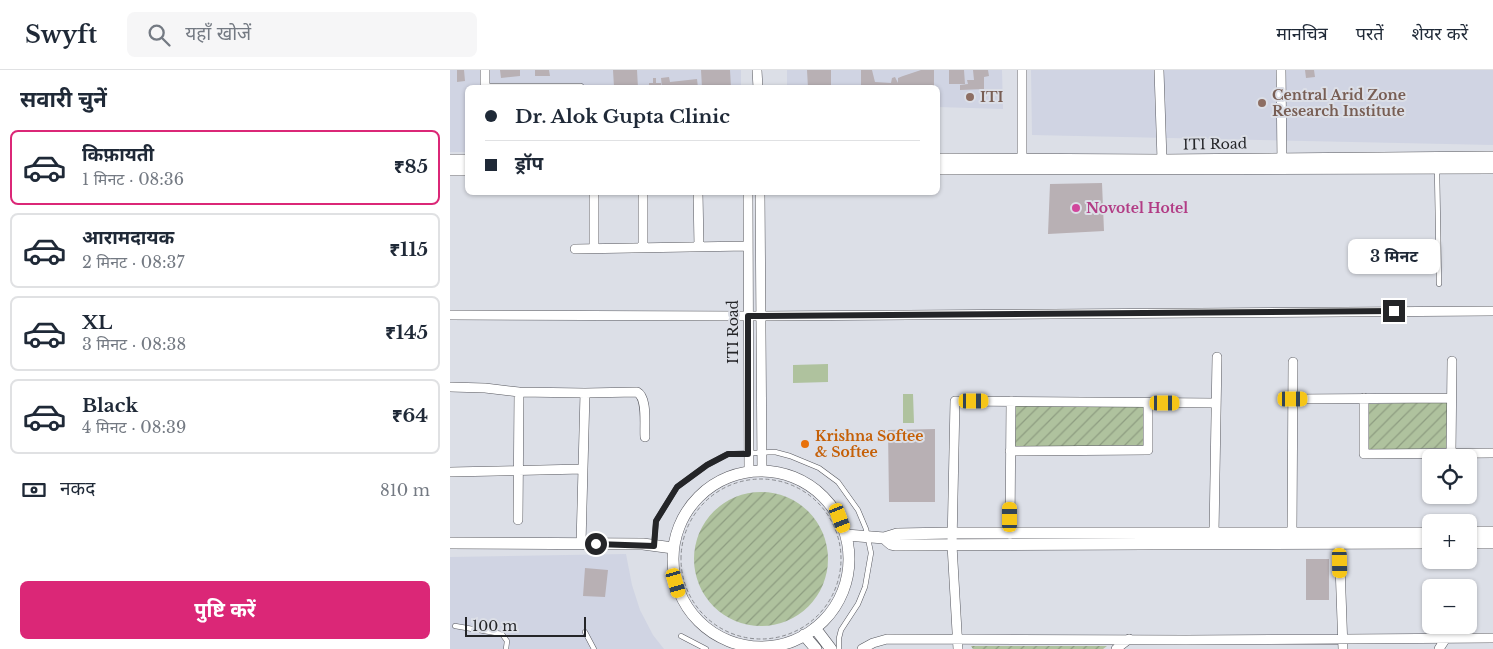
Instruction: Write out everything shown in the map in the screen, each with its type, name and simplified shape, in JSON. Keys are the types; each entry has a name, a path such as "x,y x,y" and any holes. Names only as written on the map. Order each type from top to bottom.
{"street":[{"path":"485,70 485,85"},
{"path":"758,70 758,85"},
{"path":"1022,70 1022,160"},
{"path":"1159,70 1162,160"},
{"path":"1281,70 1282,163"},
{"name":"ITI Road","path":"940,169 1493,157"},
{"name":"ITI Road","path":"940,159 1162,160 1493,168"},
{"path":"450,160 465,160"},
{"path":"450,170 465,170"},
{"path":"594,195 594,248"},
{"path":"642,195 643,248"},
{"path":"698,195 699,248"},
{"name":"ITI Road","path":"748,195 749,471"},
{"name":"ITI Road","path":"760,195 762,470"},
{"path":"575,249 748,246"},
{"path":"450,315 748,316 1493,311"},
{"path":"1214,533 1217,357"},
{"path":"1451,449 1452,361"},
{"path":"1292,533 1294,362"},
{"path":"450,387 485,388 518,392 637,392 641,394 644,401 645,437"},
{"path":"518,392 518,520"},
{"path":"581,544 585,393"},
{"path":"1364,398 1364,454 1422,453"},
{"path":"1293,399 1451,398"},
{"path":"958,649 952,539 955,401 1216,403"},
{"path":"1010,534 1011,401"},
{"path":"1010,451 1148,450 1148,402"},
{"path":"1477,453 1493,453"},
{"path":"450,472 583,469"},
{"path":"762,470 800,479 826,499 840,518 846,535 849,553 844,587 829,614 815,628 792,641 761,647 725,644 702,625 691,613 679,594 673,572 673,548 679,525 696,499 714,483 749,471 762,470"},
{"path":"1477,532 1493,532"},
{"path":"846,535 884,538 896,545 1010,534 1292,533 1339,539 1422,534"},
{"path":"952,539 1339,539 1422,543"},
{"path":"1339,539 1341,639 1343,649"},
{"path":"450,543 581,544 673,548"},
{"path":"1477,543 1493,543"},
{"path":"815,628 831,649"},
{"path":"804,634 816,649"},
{"path":"1439,649 1446,638"},
{"path":"862,649 887,639 1129,639 1186,644 1341,639 1493,638"},
{"path":"1116,649 1129,639"}],"lane":[{"path":"1437,168 1439,284"},
{"path":"654,546 656,521 677,487 707,465 728,454 775,452 810,464 825,472 838,482 858,510 869,537 871,553 865,587 858,604 842,630 839,638 839,649"},
{"path":"455,626 502,634 507,641 508,649"},
{"path":"585,632 594,649"},
{"path":"681,636 706,649"}],"path":[{"path":"762,478 796,486 820,504 833,522 841,553 837,584 823,609 804,626 773,638 761,639 740,636 723,630 708,619 697,608 687,591 681,570 680,549 686,528 702,504 718,490 732,483 762,478"}],"shaded area":[{"path":"450,70 741,70 741,85 465,85 465,152 450,152"},
{"name":"ITI","path":"787,70 1002,70 1003,109 940,107 940,85 787,85"},
{"name":"Central Arid Zone Research Institute","path":"1031,70 1493,70 1493,145 1032,135"},
{"path":"626,554 632,585 640,610 653,635 664,649 450,649 450,557"}],"green space":[{"path":"828,364 828,382 793,383 793,365"},
{"path":"903,394 913,394 914,423 903,423"},
{"path":"1447,402 1448,448 1368,450 1367,404"},
{"path":"1013,406 1145,406 1146,446 1013,447"},
{"path":"761,492 786,497 808,512 823,534 828,559 823,584 808,606 786,621 761,626 736,621 714,606 699,584 694,559 699,534 714,512 736,497"},
{"path":"971,646 1107,646 1103,649 973,649"}],"building":[{"path":"457,70 464,70 465,81 457,82"},
{"path":"500,70 520,70 520,76 501,78"},
{"path":"535,70 549,70 550,76 535,76"},
{"path":"613,70 637,70 638,85 614,85"},
{"path":"701,70 730,70 731,85 702,85"},
{"path":"807,70 831,70 831,85 808,85"},
{"path":"861,70 872,70 875,82 891,83 892,78 895,77 898,83 898,78 903,76 921,70 934,70 934,85 861,85"},
{"path":"949,70 964,70 965,84 949,84"},
{"path":"973,70 988,70 989,76 984,77 984,89 960,90 960,85 968,84 967,80 974,80"},
{"path":"1305,70 1314,70 1315,77 1306,78"},
{"path":"669,77 670,82 697,79 698,85 662,85 661,78"},
{"path":"653,78 656,78 656,83 661,83 661,85 649,85 649,83 653,83"},
{"name":"Novotel Hotel","path":"1102,183 1104,231 1048,234 1050,184"},
{"path":"935,429 935,502 889,502 888,430"},
{"path":"1306,559 1329,559 1329,600 1306,600"},
{"path":"585,568 608,570 605,597 583,596"}],"place":[{"name":"ITI","path":"970,97"},
{"name":"Central Arid Zone Research Institute","path":"1262,103"},
{"name":"Novotel Hotel","path":"1076,208"},
{"name":"Krishna Softee & Softee","path":"805,444"}],"route":[{"path":"596,544 643,544 654,546 656,521 677,487 707,465 728,454 748,454 748,316 1394,311"}]}
